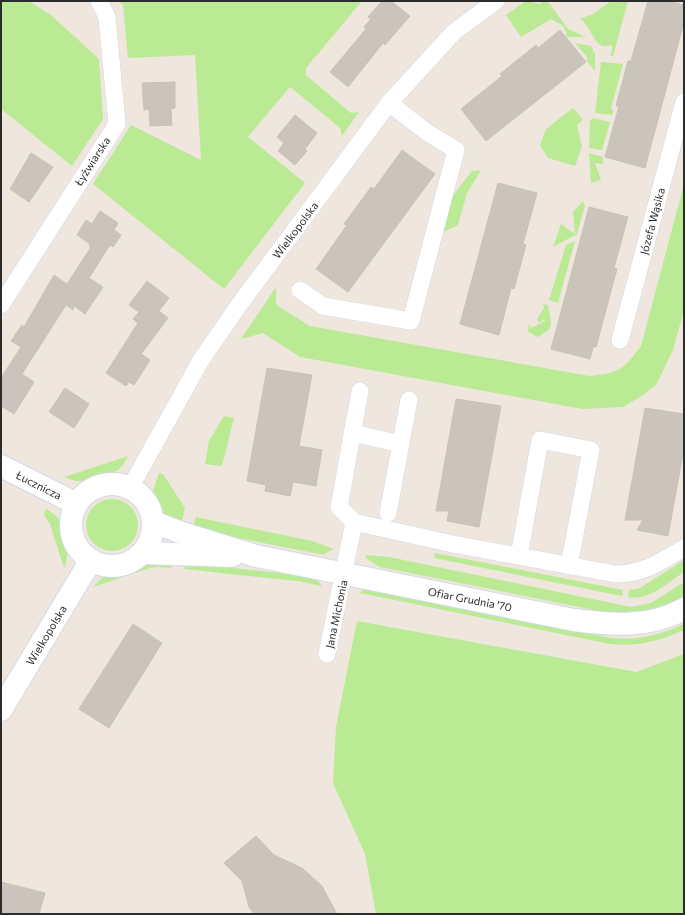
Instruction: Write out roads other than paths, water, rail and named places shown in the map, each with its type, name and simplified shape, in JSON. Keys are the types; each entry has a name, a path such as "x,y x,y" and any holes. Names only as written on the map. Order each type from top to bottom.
{"street":[{"name":"Łyżwiarska","path":"1,305 117,124 107,17 99,1"},
{"name":"Wielkopolska","path":"130,488 205,354 239,305 389,103 454,32 496,1"},
{"name":"Józefa Wąsika","path":"620,340 684,102"},
{"path":"300,290 323,306 412,321 456,150 428,133 389,103"},
{"path":"360,391 339,507 354,522 615,574 629,574 645,570 684,548"},
{"path":"388,513 410,400"},
{"path":"352,434 401,444"},
{"path":"519,556 540,440 591,450 569,566"},
{"name":"Łucznicza","path":"1,466 77,504"},
{"path":"116,484 130,488 142,496 150,508 153,522 151,538 143,553 132,561 118,566 104,566 91,560 79,549 72,535 71,519 77,504 87,492 100,485 116,484"},
{"name":"Ofiar Grudnia '70","path":"153,522 185,534 256,556 574,620 605,624 646,622 684,609"},
{"name":"Jana Michonia","path":"327,654 354,522"},
{"name":"Ofiar Grudnia '70","path":"143,553 256,556"},
{"name":"Wielkopolska","path":"1,710 91,560"}]}
